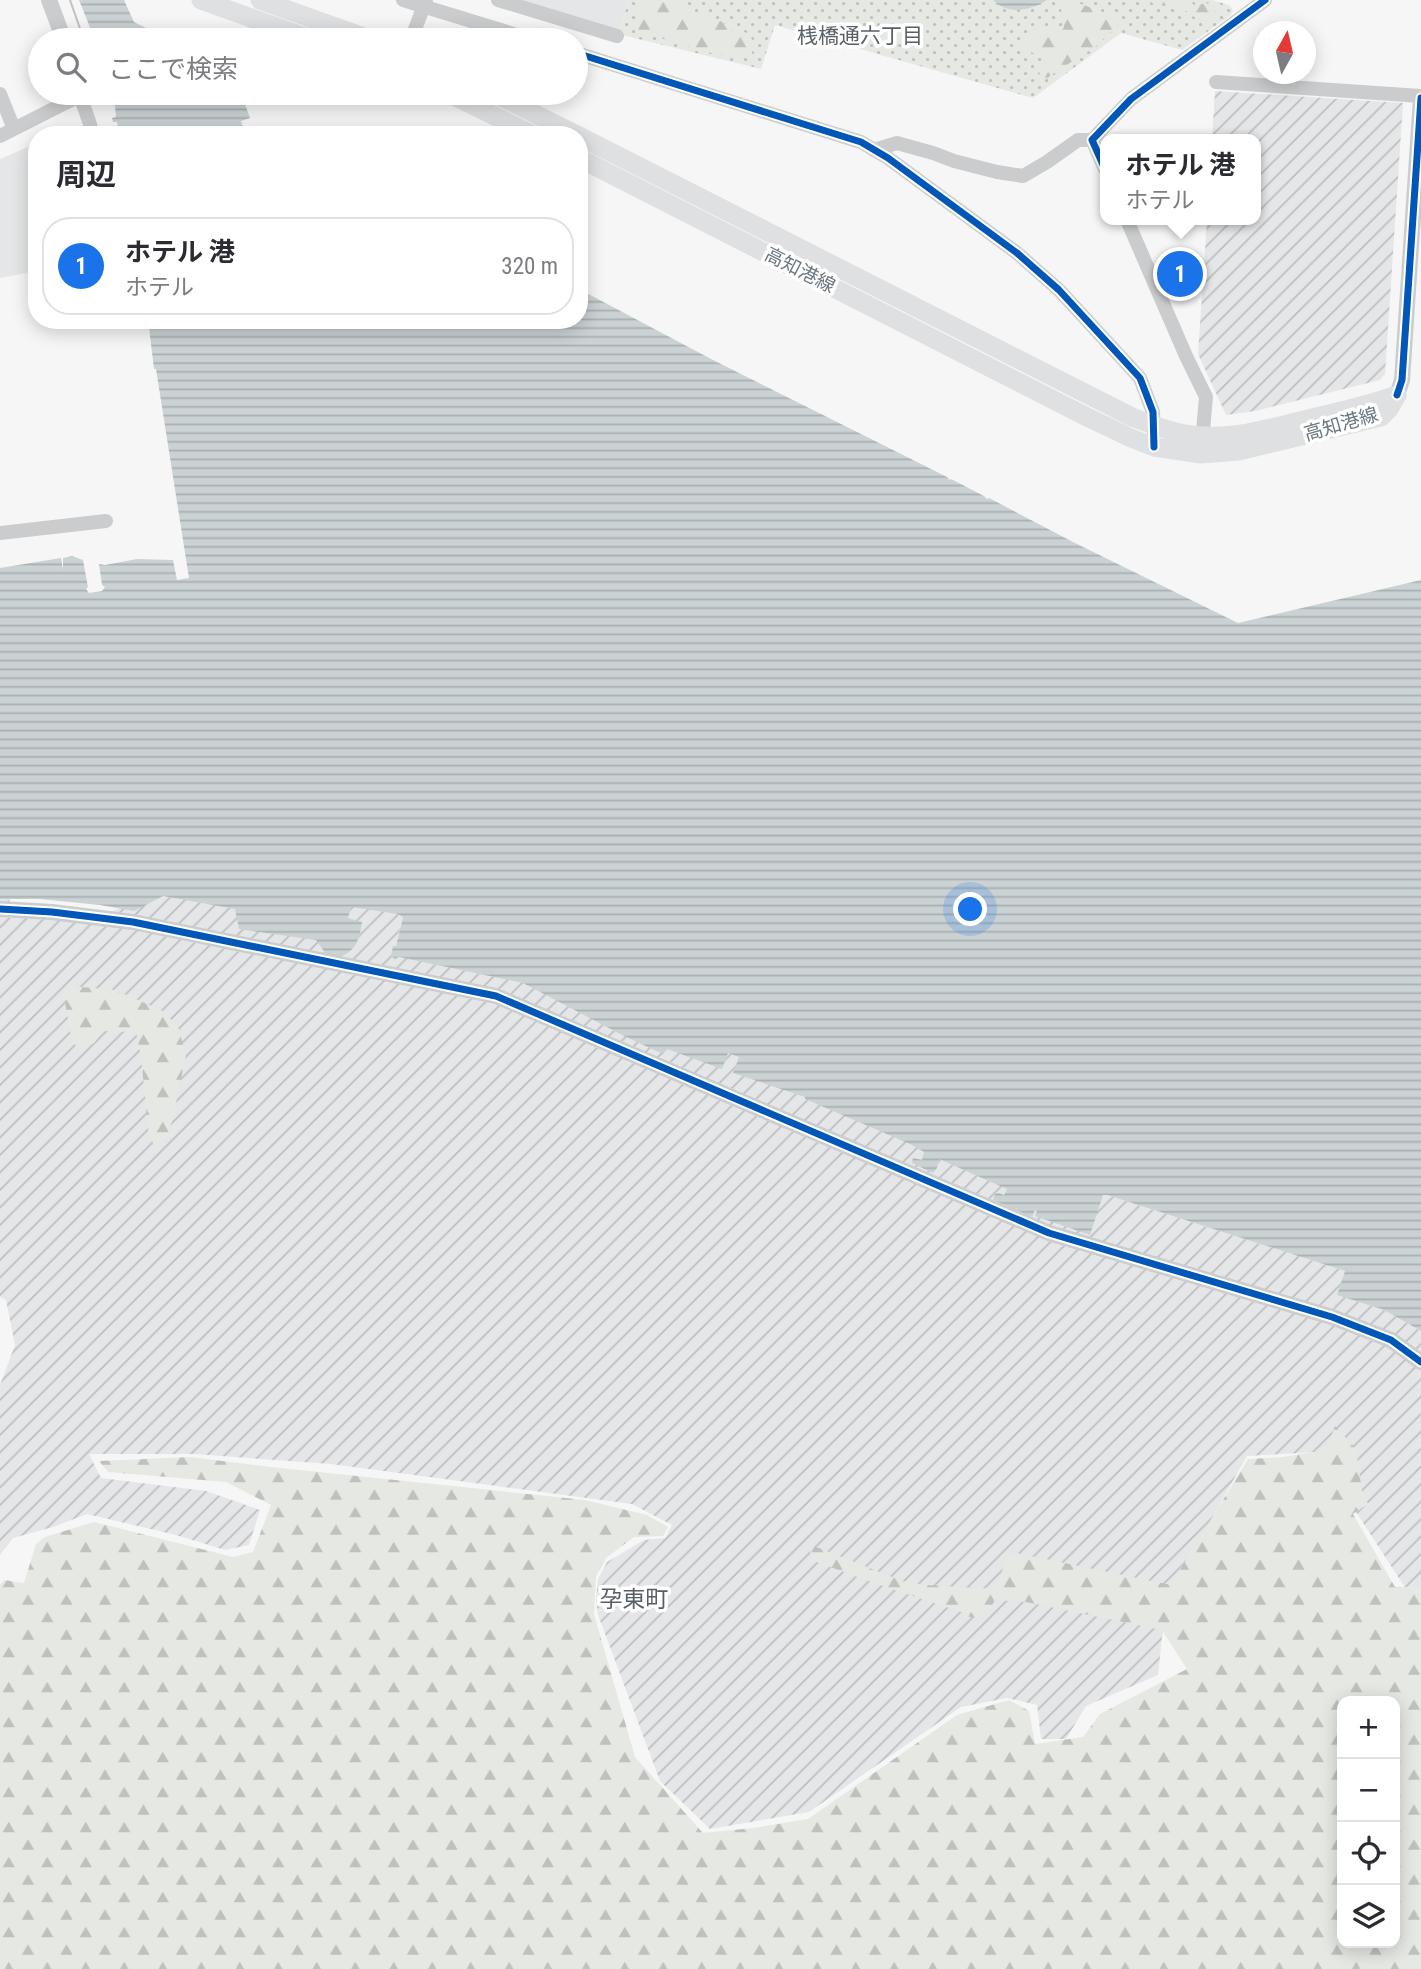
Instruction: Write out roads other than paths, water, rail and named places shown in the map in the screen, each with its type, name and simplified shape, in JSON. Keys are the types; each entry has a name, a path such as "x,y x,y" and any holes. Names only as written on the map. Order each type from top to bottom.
{"main road":[{"path":"201,0 279,28"},
{"path":"265,1 339,28"},
{"path":"472,105 515,126"},
{"name":"高知港線","path":"517,105 560,126"},
{"name":"高知港線","path":"588,140 1132,417 1202,445"},
{"name":"高知港線","path":"588,163 1087,417 1154,447 1202,445 1239,451 1381,416 1389,409 1397,395"}],"street":[{"path":"49,0 60,28"},
{"path":"403,0 425,3 498,28"},
{"path":"498,0 617,36"},
{"path":"874,150 897,143 954,161 1023,176 1078,140 1092,140 1131,99 1265,0"},
{"path":"416,28 425,3"},
{"path":"588,57 861,142 888,158 1017,253 1059,290 1140,378 1153,412 1154,447"},
{"path":"1216,82 1421,97 1402,380 1397,395"},
{"path":"0,94 14,129"},
{"path":"0,136 61,105"},
{"path":"82,105 89,126"},
{"path":"1092,140 1100,158"},
{"path":"1129,225 1206,397 1202,445"},
{"path":"0,533 106,521"},
{"path":"0,909 133,922 496,996 1049,1233 1332,1317 1391,1340 1421,1362"}],"tram line":[{"path":"70,0 80,28"}],"place":[{"name":"ホテル 港","path":"1180,274"}],"district":[{"name":"桟橋通六丁目","path":"860,36"},
{"name":"孕東町","path":"634,1599"}]}
